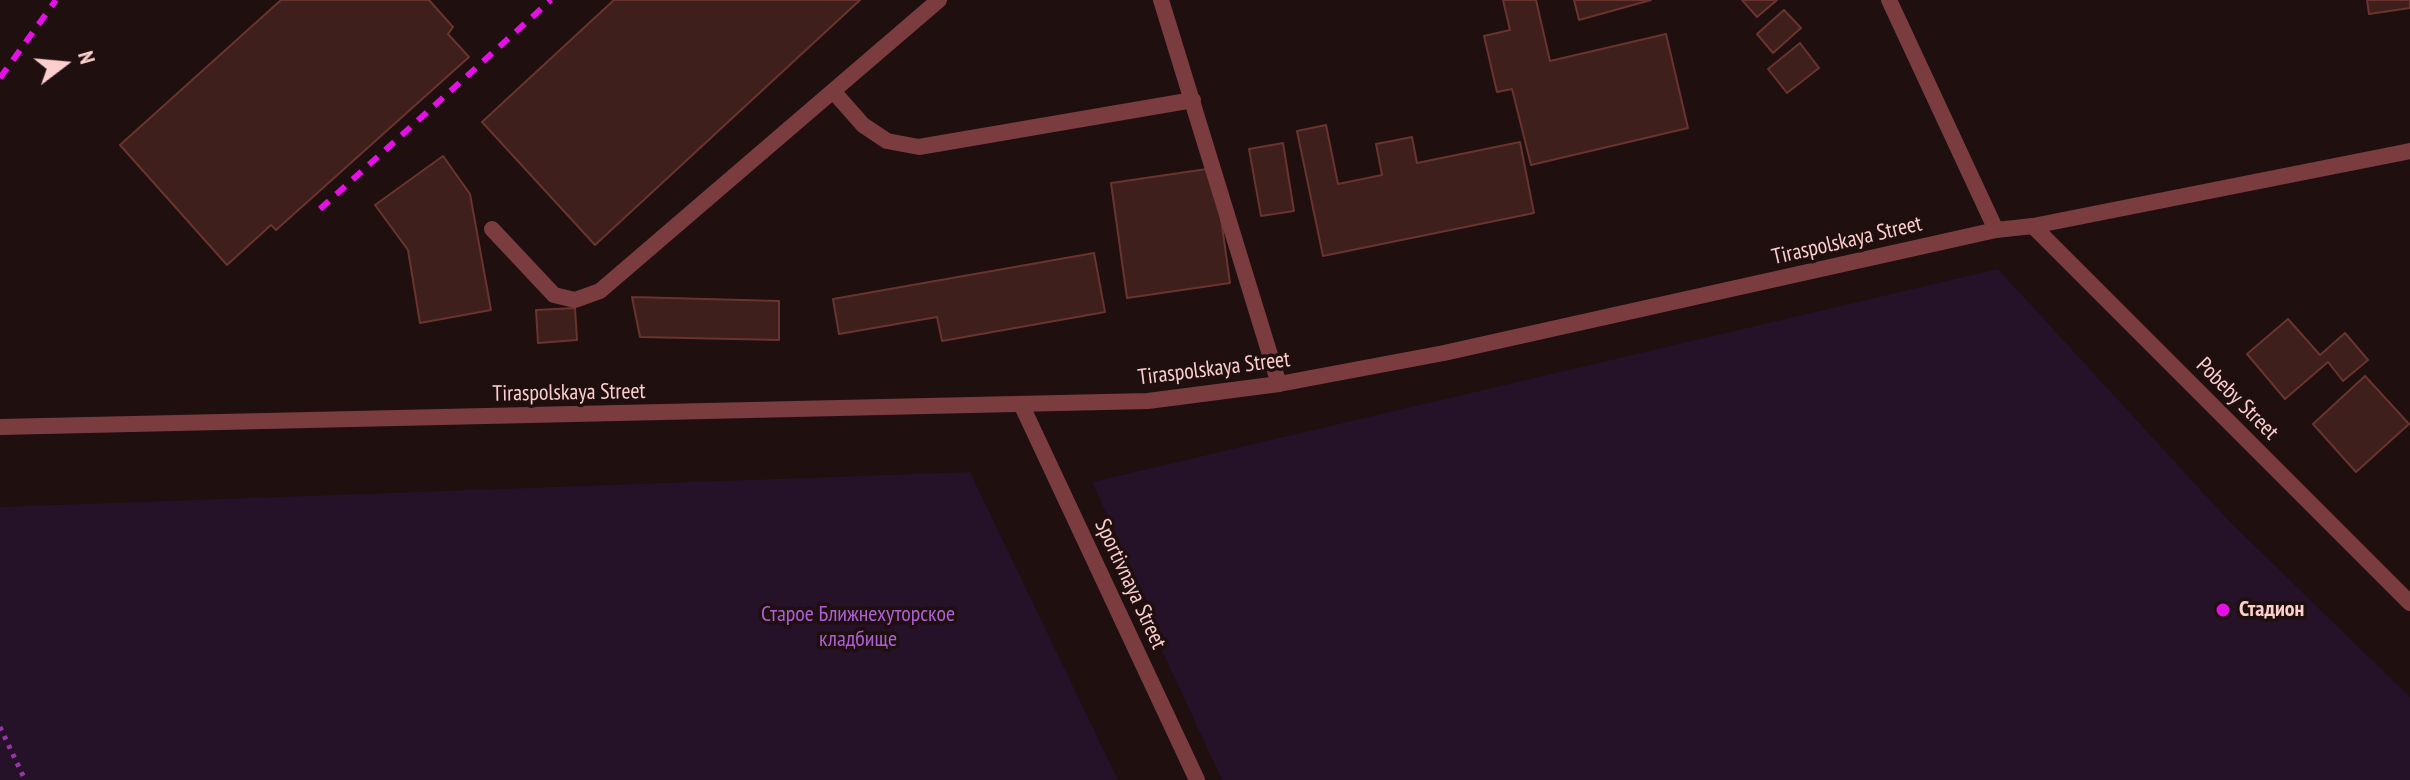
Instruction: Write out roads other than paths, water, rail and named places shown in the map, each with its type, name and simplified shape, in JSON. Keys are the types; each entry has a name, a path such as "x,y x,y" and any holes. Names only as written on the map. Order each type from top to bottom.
{"street":[{"path":"492,229 554,295 575,300 600,291 939,0"},
{"path":"1161,0 1279,384"},
{"path":"1889,0 1996,230"},
{"path":"833,91 863,125 887,141 919,147 1193,100"},
{"name":"Tiraspolskaya Street","path":"0,427 1148,401 1279,384 1444,353 1996,230 2033,226 2410,151"},
{"name":"Pobeby Street","path":"2033,226 2410,603"},
{"name":"Sportivnaya Street","path":"1022,406 1197,780"}],"railway":[{"path":"0,78 56,0"},
{"path":"320,209 551,0"}],"place":[{"name":"Стадион","path":"2223,610"}],"park label":[{"name":"Старое Ближнехуторское кладбище","path":"858,628"}]}
